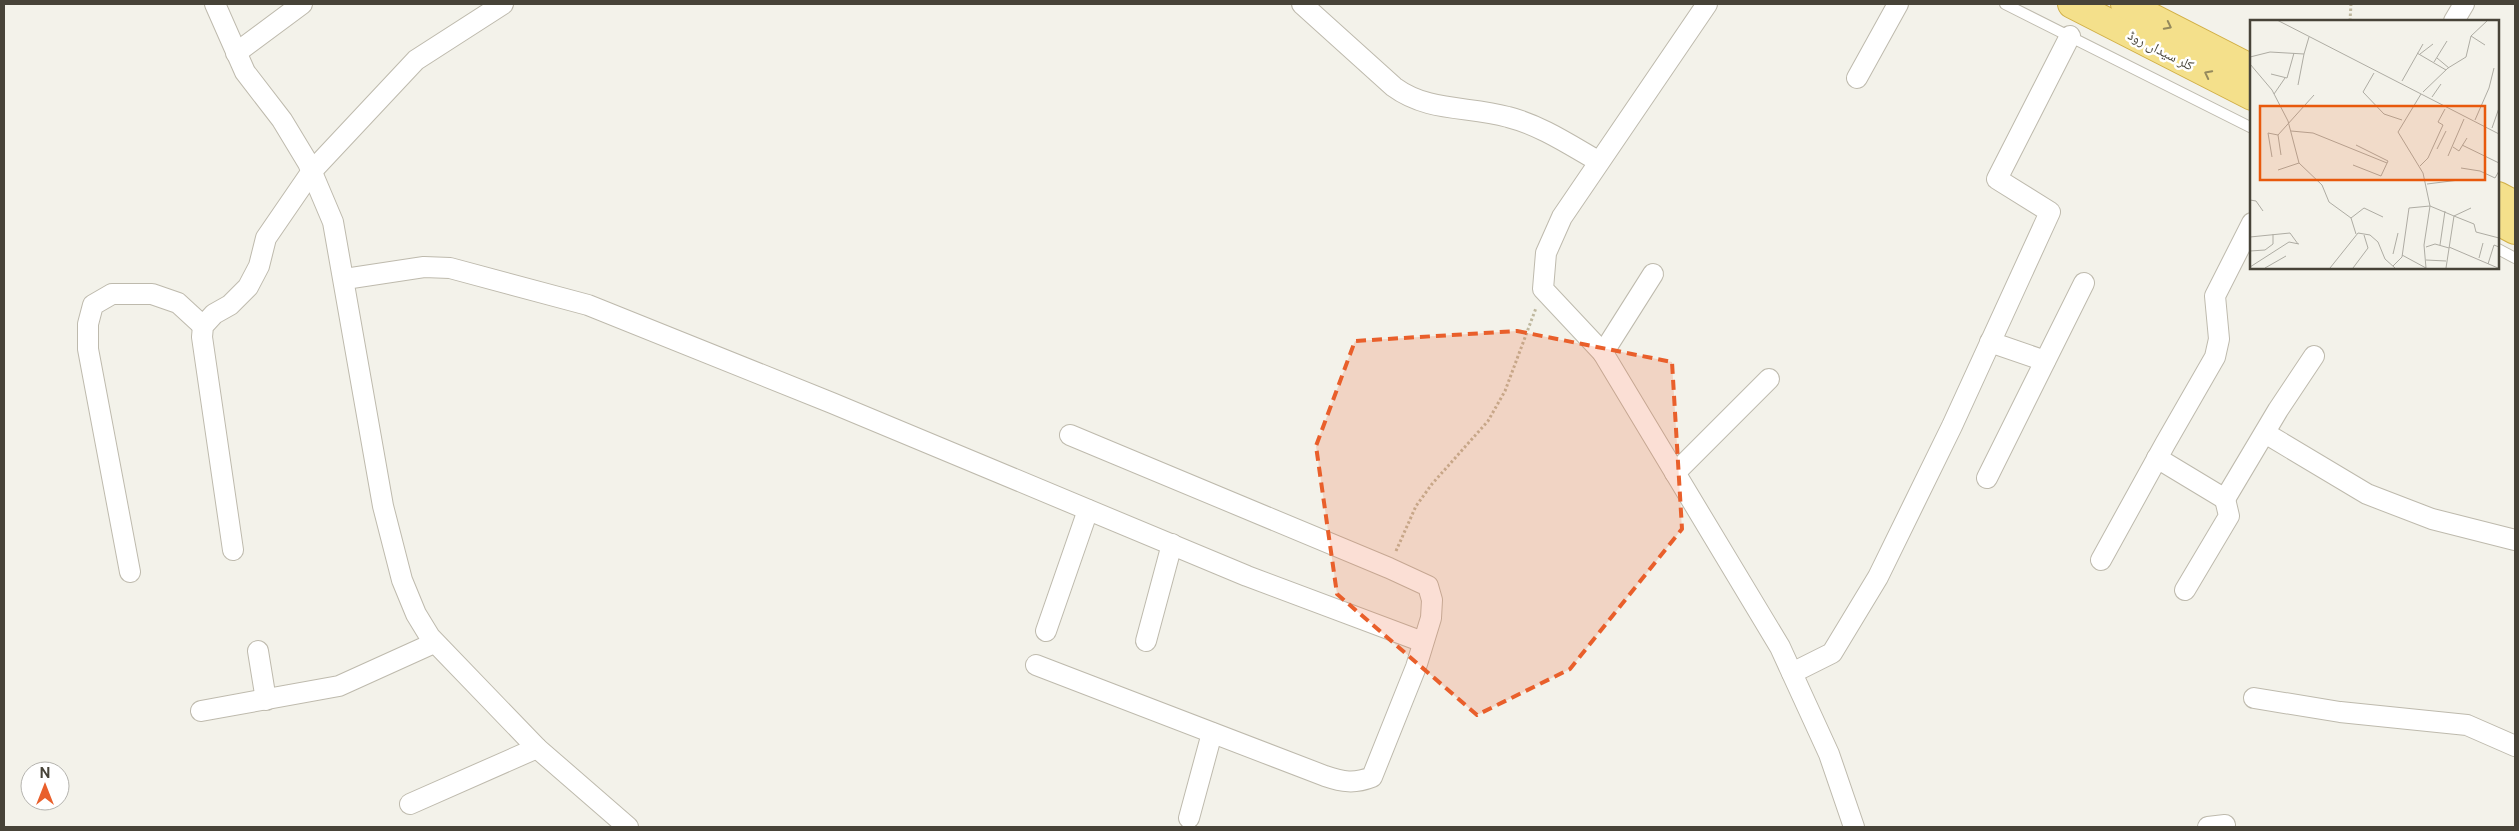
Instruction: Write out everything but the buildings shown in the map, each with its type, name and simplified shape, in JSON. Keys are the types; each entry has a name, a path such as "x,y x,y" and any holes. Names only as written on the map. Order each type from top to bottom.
{"highway":[{"name":"کلر سیداں روڈ","path":"2072,4 2250,95"},
{"path":"2125,4 2250,68"},
{"path":"2499,197 2515,205"},
{"path":"2499,222 2515,230"}],"street":[{"path":"215,4 246,72 282,120 312,171 333,222 387,522 402,580 416,614 434,643 537,748 628,827"},
{"path":"236,53 302,4"},
{"path":"233,550 202,337 203,326 214,314 230,305 248,287 260,266 266,238 312,171 416,60 503,4"},
{"path":"1302,4 1394,87 1409,98 1426,103 1510,117 1556,138 1598,161"},
{"path":"1707,4 1598,161 1562,217 1546,253 1543,289 1603,353 1780,647 1829,754 1854,827"},
{"path":"1857,78 1898,4"},
{"path":"2455,20 2464,4"},
{"path":"1792,673 1832,653 1878,577 2050,212 1997,179 2070,36"},
{"path":"2101,560 2215,357 2219,340 2215,296 2250,228"},
{"path":"344,279 424,267 450,268 588,306 823,400 1247,576 1423,642"},
{"path":"1603,353 1653,274"},
{"path":"1987,478 2084,282"},
{"path":"130,572 88,349 88,324 92,306 112,294 152,294 178,303 203,326"},
{"path":"1990,342 2045,361"},
{"path":"2185,590 2229,516 2225,499 2314,356"},
{"path":"1675,473 1769,379"},
{"path":"2265,433 2367,494 2432,519 2515,540"},
{"path":"1036,665 1344,782 1358,782 1372,777 1416,667 1431,618 1432,600 1428,586 1390,568 1070,435"},
{"path":"2157,458 2225,499"},
{"path":"1046,631 1088,510"},
{"path":"1146,641 1172,544"},
{"path":"201,711 339,686 434,643"},
{"path":"258,651 266,700"},
{"path":"2254,698 2340,712 2467,725 2515,746"},
{"path":"1189,818 1212,733"},
{"path":"410,804 537,748"}],"lane":[{"path":"2005,4 2250,127"},
{"path":"2499,250 2515,258"}],"path":[{"path":"2350,20 2352,4"},
{"path":"1390,568 1407,526 1422,499 1432,484 1488,421 1505,390 1543,289"}],"highlighted area":[{"path":"1517,331 1672,362 1682,529 1570,669 1477,715 1337,594 1316,446 1355,341"}]}
